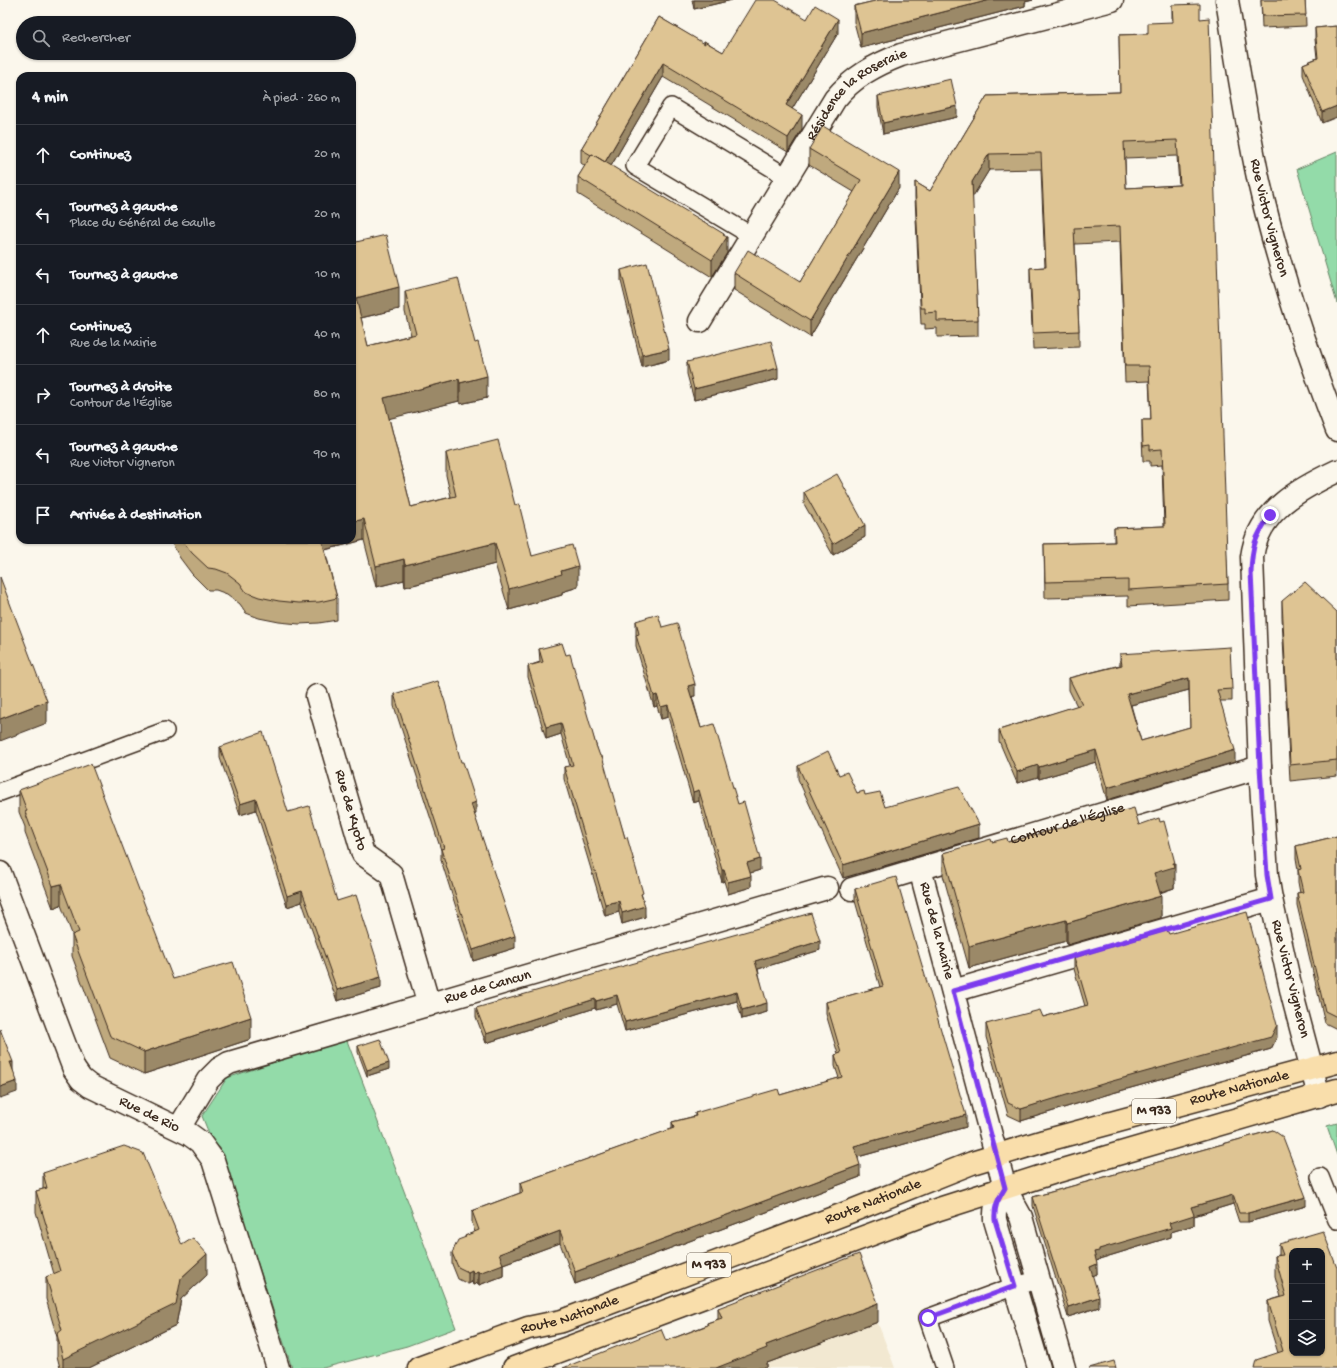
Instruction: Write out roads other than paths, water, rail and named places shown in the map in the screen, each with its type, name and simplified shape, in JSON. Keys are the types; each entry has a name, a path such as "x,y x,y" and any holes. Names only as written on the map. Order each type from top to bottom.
{"main road":[{"name":"Route Nationale","path":"419,1368 453,1362 528,1328 562,1321 996,1155 1337,1062"},
{"name":"Route Nationale","path":"514,1368 939,1209 1005,1188 1328,1093"}],"street":[{"name":"Résidence la Roseraie","path":"700,321 835,99 845,87 859,75 901,55 1112,0"},
{"name":"Rue Victor Vigneron","path":"1227,0 1251,145 1270,227 1308,351 1337,430"},
{"name":"Rue Victor Vigneron","path":"1328,1093 1312,1069 1293,998 1267,875 1260,767 1251,572 1254,543 1260,530 1270,515 1301,490 1337,471"},
{"name":"Rue de Kyoto","path":"317,696 363,854 391,874 428,1005"},
{"name":"Contour de l'Église","path":"852,889 1260,767"},
{"name":"Rue de la Mairie","path":"920,869 1005,1188 1021,1217 1064,1368"},
{"name":"Rue de Rio","path":"0,873 74,1069 81,1079 90,1086 179,1128 200,1142 213,1160 278,1368"},
{"name":"Rue de Cancun","path":"179,1128 208,1080 219,1069 229,1063 826,888"},
{"path":"953,991 1271,899"},
{"path":"1005,1188 997,1201 994,1210 1038,1368"}],"lane":[{"path":"752,236 636,166 671,107 787,177"},
{"path":"0,792 165,730"},
{"path":"1320,1177 1337,1220"},
{"path":"946,1368 928,1318 1015,1286 1038,1280"}]}
